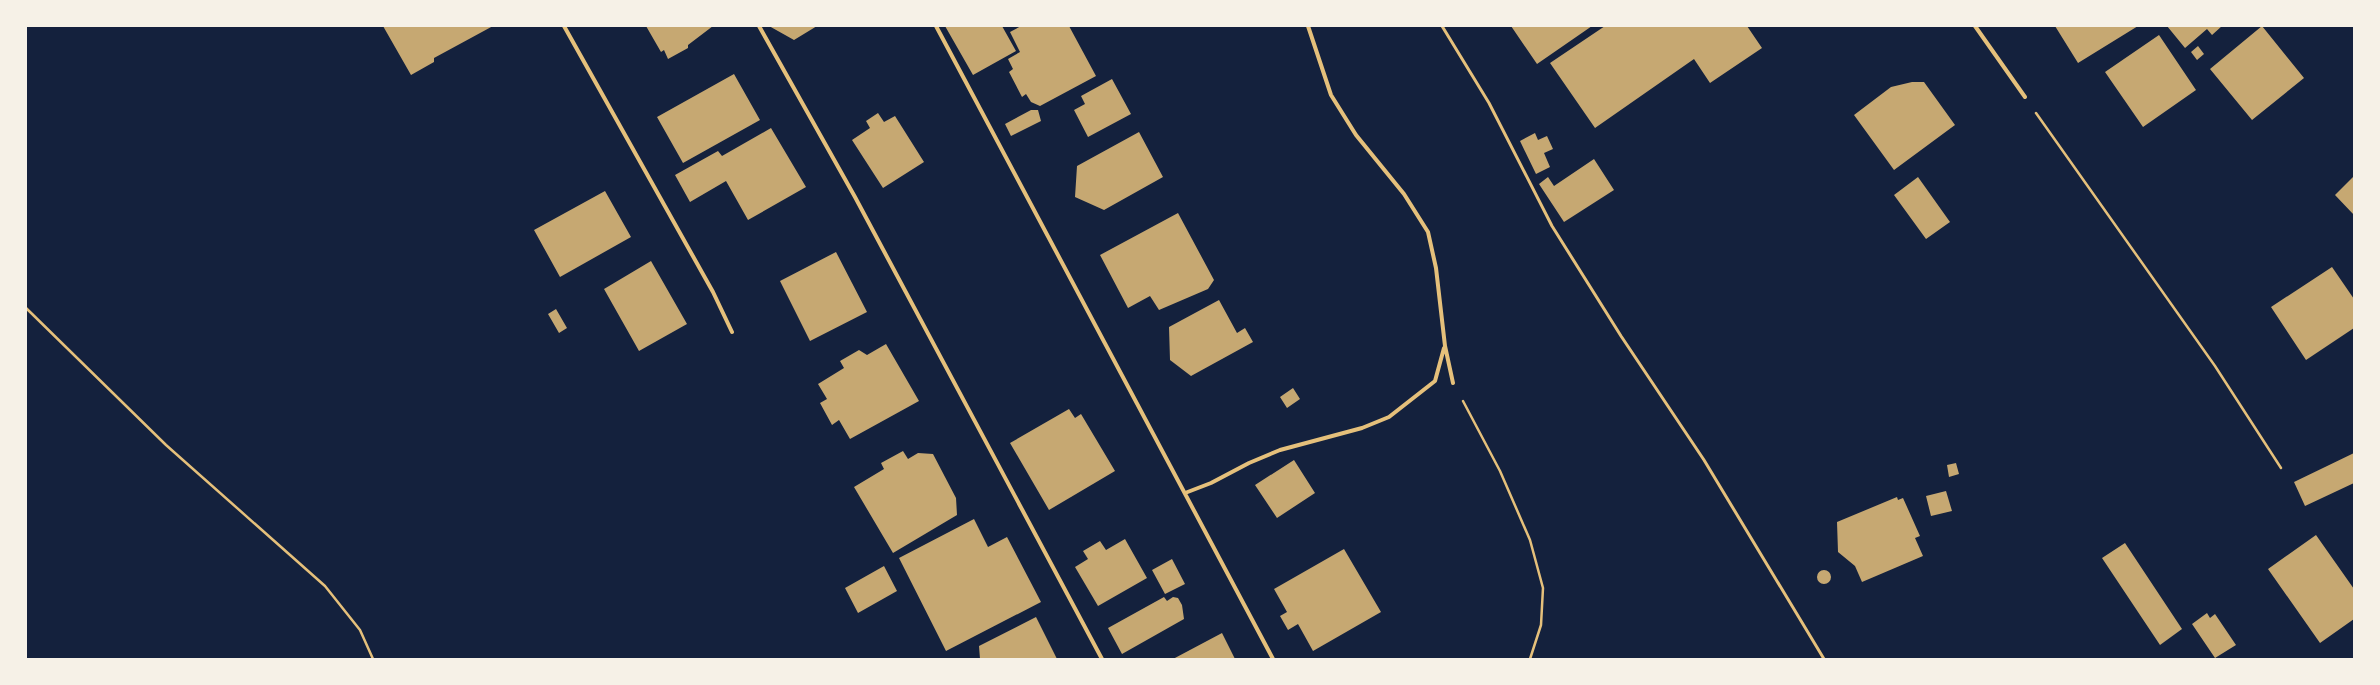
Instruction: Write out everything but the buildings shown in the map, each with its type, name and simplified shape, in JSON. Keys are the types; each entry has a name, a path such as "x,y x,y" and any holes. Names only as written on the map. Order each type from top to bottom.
{"street":[{"path":"564,26 713,292 732,332"},
{"path":"759,26 854,197 1102,659"},
{"path":"936,26 1273,659"},
{"path":"1308,26 1331,95 1356,135 1404,194 1428,232 1436,268 1445,346 1454,383"},
{"path":"1975,26 2025,97"},
{"path":"1185,493 1211,483 1249,463 1280,450 1362,428 1389,417 1435,381 1445,346"}],"lane":[{"path":"1442,26 1489,103 1552,226 1621,336 1704,460 1824,659"}],"path":[{"path":"2025,97 2215,366 2281,468"},
{"path":"26,308 166,445 325,586 360,630 373,659"},
{"path":"1454,383 1500,471 1530,540 1534,554 1543,588 1540,624 1530,659"}]}
